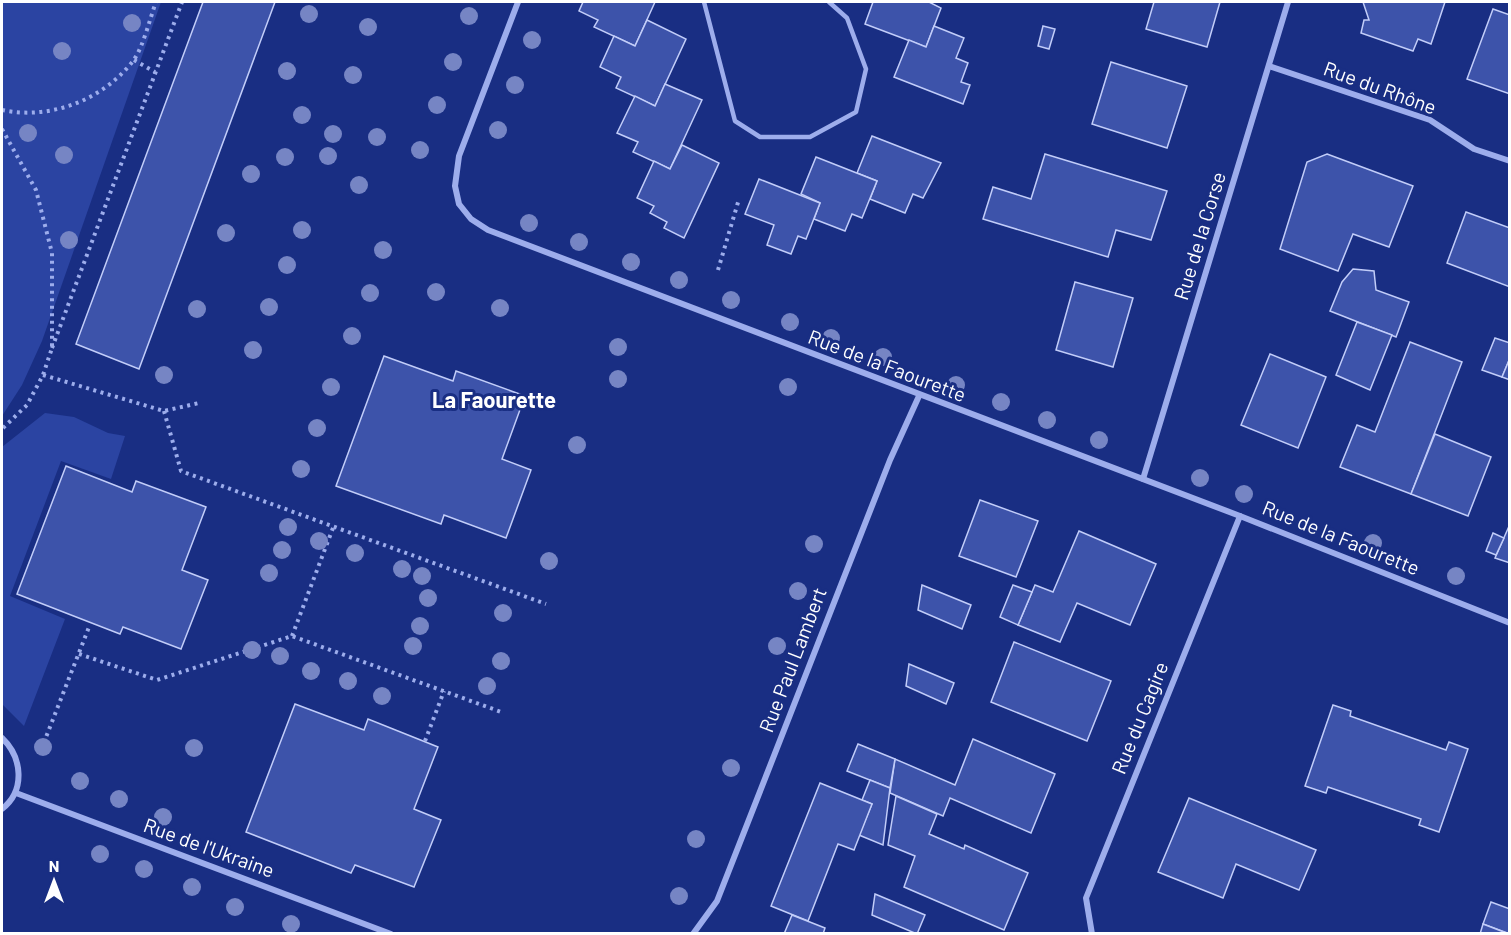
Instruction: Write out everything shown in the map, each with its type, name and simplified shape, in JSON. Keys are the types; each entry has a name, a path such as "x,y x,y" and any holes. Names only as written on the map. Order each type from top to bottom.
{"street":[{"name":"Rue de la Faourette","path":"518,2 459,156 456,186 459,204 471,219 488,230 919,396 1240,516 1509,623"},
{"name":"Rue de la Corse","path":"1143,479 1288,2"},
{"name":"Rue du Rhône","path":"1269,66 1430,120 1474,149 1509,161"},
{"name":"Rue Paul Lambert","path":"693,933 717,901 890,460 919,396"},
{"name":"Rue du Cagire","path":"1092,933 1086,898 1240,516"},
{"path":"2,738 13,749 20,766 16,793 2,809"},
{"name":"Rue de l'Ukraine","path":"16,793 391,933"}],"lane":[{"path":"704,2 735,121 760,137 810,137 856,112 866,69 847,18 829,2"}],"path":[{"path":"2,110 40,113 77,103 102,90 134,60 156,2"},
{"path":"2,429 27,405 43,375 182,2"},
{"path":"134,60 155,72"},
{"path":"2,129 36,190 52,253 52,348"},
{"path":"718,270 739,199"},
{"path":"43,375 164,411 199,403"},
{"path":"164,411 181,471 546,604"},
{"path":"292,636 333,528"},
{"path":"38,756 89,627"},
{"path":"79,654 157,680 292,636 504,713"},
{"path":"425,741 444,691"}],"shaded area":[{"path":"2,2 161,2 42,341 22,385 2,416"},
{"path":"45,413 74,417 108,433 125,436 111,479 61,461 10,596 65,619 24,726 2,704 2,447"}],"building":[{"path":"203,2 275,2 139,369 76,344"},
{"path":"583,2 655,2 635,46 594,27 598,20 579,11"},
{"path":"873,2 929,2 941,8 926,47 865,24"},
{"path":"1154,2 1220,2 1207,47 1146,29"},
{"path":"1363,2 1445,2 1431,44 1418,39 1413,51 1361,33 1364,20 1369,20"},
{"path":"1493,9 1510,15 1510,94 1467,79"},
{"path":"647,20 686,39 655,106 616,88 621,77 600,67 614,36 635,46"},
{"path":"934,26 964,38 956,58 968,63 961,82 970,85 963,104 894,77 909,40 926,47"},
{"path":"1043,26 1055,29 1049,49 1038,46"},
{"path":"1111,62 1187,86 1167,148 1092,124"},
{"path":"665,84 702,100 670,169 633,152 638,142 617,133 635,96 655,106"},
{"path":"872,136 941,163 923,198 913,194 905,213 870,199 877,181 857,173"},
{"path":"682,145 719,163 684,238 664,228 667,222 650,213 654,206 637,198 654,161 670,169"},
{"path":"1045,154 1167,191 1151,240 1116,230 1108,257 983,219 993,187 1031,199"},
{"path":"1327,154 1413,186 1389,247 1353,234 1338,271 1280,249 1307,162"},
{"path":"816,157 877,181 862,218 852,214 845,231 814,219 820,203 801,194"},
{"path":"759,179 820,203 806,239 798,236 791,254 767,245 774,225 745,214"},
{"path":"1466,212 1510,228 1510,287 1447,263"},
{"path":"1353,269 1374,271 1376,290 1409,302 1396,337 1330,311 1342,282"},
{"path":"1075,282 1133,298 1113,367 1056,350"},
{"path":"1357,322 1392,335 1370,390 1336,375"},
{"path":"1495,338 1510,343 1510,358 1502,377 1482,370"},
{"path":"1410,342 1462,362 1411,494 1340,467 1357,425 1375,432"},
{"path":"1270,354 1326,377 1298,448 1241,425"},
{"path":"384,356 453,381 456,371 525,396 502,459 531,470 506,538 444,515 441,524 336,486"},
{"path":"1510,358 1510,380 1502,377"},
{"path":"1435,434 1491,457 1468,516 1411,494"},
{"path":"66,466 132,492 136,481 206,507 182,570 208,580 181,649 123,627 120,634 17,594"},
{"path":"980,500 1038,521 1016,577 959,556"},
{"path":"1510,524 1510,563 1495,558"},
{"path":"1079,531 1156,564 1130,625 1077,603 1060,642 1018,625 1035,585 1053,592"},
{"path":"1493,533 1504,538 1496,555 1486,551"},
{"path":"922,585 971,605 962,629 918,610"},
{"path":"1013,585 1032,592 1018,625 1000,617"},
{"path":"1014,642 1111,681 1087,741 991,702"},
{"path":"909,664 954,683 946,704 906,686"},
{"path":"295,704 364,730 368,719 438,747 414,809 441,820 414,887 355,865 351,873 246,832"},
{"path":"1333,705 1351,711 1350,716 1446,750 1449,742 1468,749 1439,832 1419,825 1421,819 1328,787 1326,793 1305,786"},
{"path":"973,739 1055,774 1031,833 950,798 943,816 890,793 895,759 955,785"},
{"path":"858,744 895,759 890,788 847,771"},
{"path":"870,780 890,788 883,845 859,835 872,804 862,800"},
{"path":"820,783 872,804 854,850 838,844 808,921 771,906"},
{"path":"896,796 937,814 929,834 964,849 965,845 1028,873 1004,930 904,887 915,856 888,845"},
{"path":"1189,798 1316,850 1299,890 1236,864 1223,898 1158,872"},
{"path":"875,894 925,915 917,934 872,915"},
{"path":"1491,902 1510,909 1510,934 1483,924"},
{"path":"792,915 825,928 823,934 784,934"},
{"path":"1483,924 1509,934 1480,934"}],"district":[{"name":"La Faourette","path":"494,400"}]}
